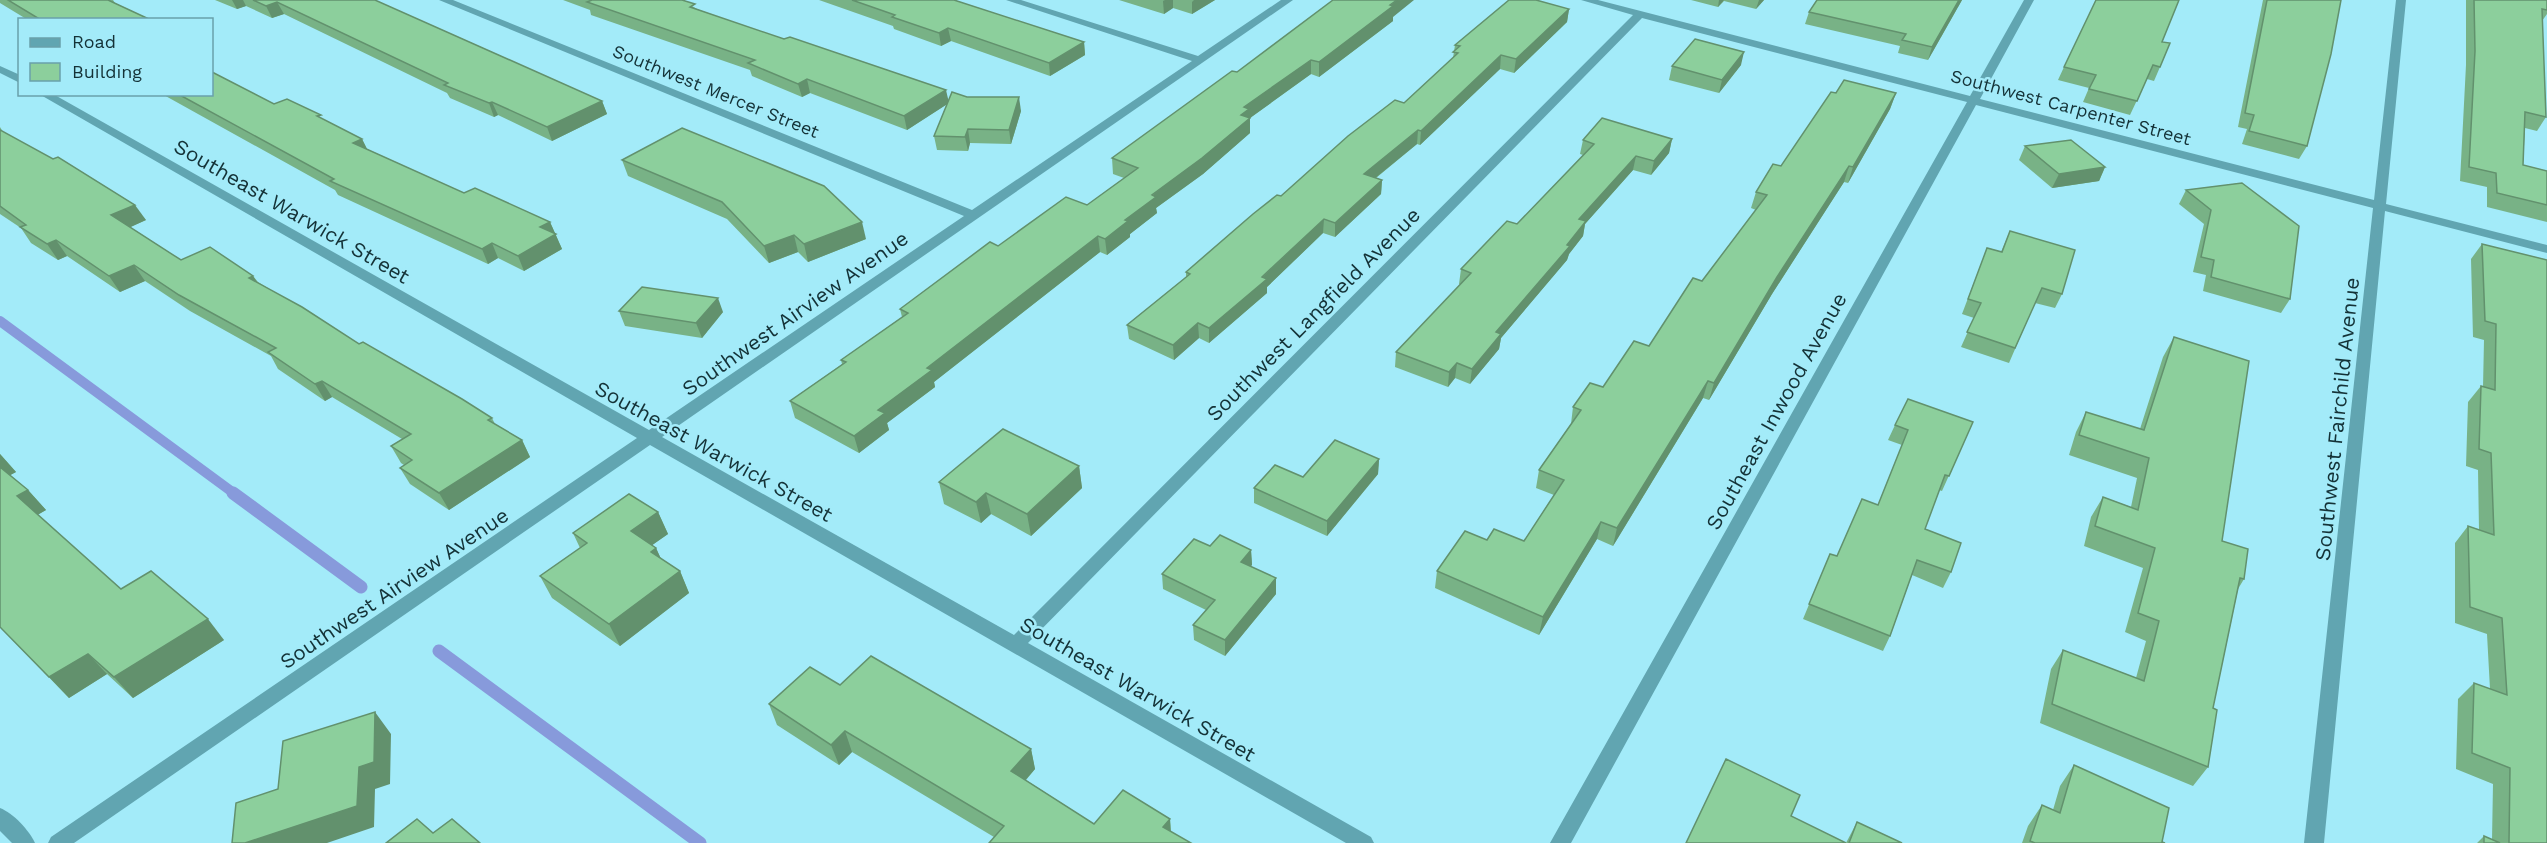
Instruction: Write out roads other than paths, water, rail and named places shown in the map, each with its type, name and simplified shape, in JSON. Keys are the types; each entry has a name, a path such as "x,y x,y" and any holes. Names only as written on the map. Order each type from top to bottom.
{"street":[{"name":"Southwest Mercer Street","path":"444,0 973,215"},
{"path":"1011,0 1199,60"},
{"name":"Southwest Airview Avenue","path":"58,843 1288,0"},
{"name":"Southwest Carpenter Street","path":"1586,0 2547,249"},
{"name":"Southeast Inwood Avenue","path":"1560,843 2029,0"},
{"name":"Southwest Fairchild Avenue","path":"2314,843 2401,0"},
{"name":"Southwest Langfield Avenue","path":"1016,644 1640,14"},
{"path":"0,69 18,79"},
{"name":"Southeast Warwick Street","path":"47,96 649,440 1016,644 1364,843"},
{"path":"0,817 25,843"}],"waterway":[{"path":"0,321 235,494"},
{"path":"233,493 361,587"},
{"path":"439,651 700,843"}]}
